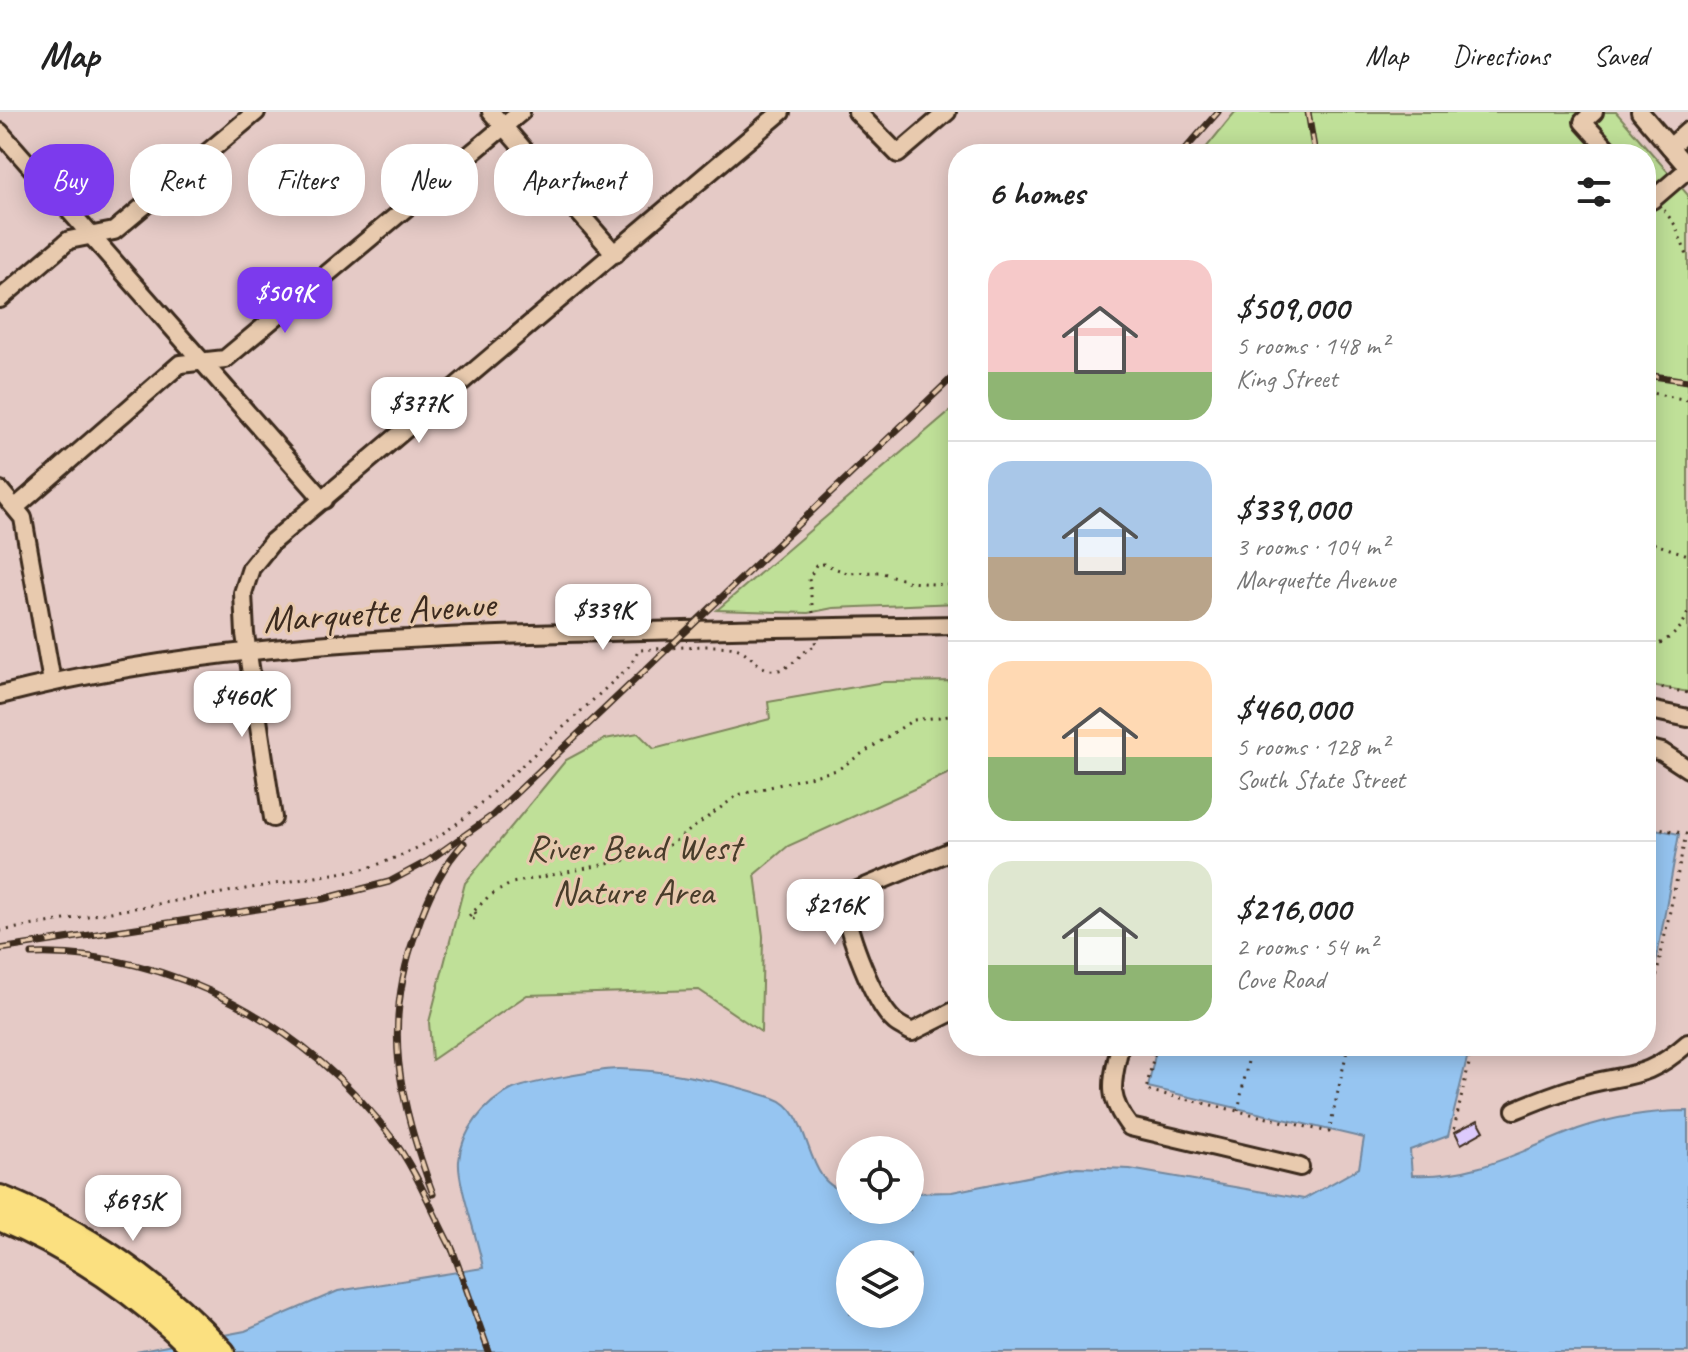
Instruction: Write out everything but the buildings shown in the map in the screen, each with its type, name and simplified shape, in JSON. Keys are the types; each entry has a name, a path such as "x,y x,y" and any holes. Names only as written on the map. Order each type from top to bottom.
{"main road":[{"path":"0,1197 37,1212 126,1267 170,1301 223,1352"},
{"path":"0,1219 34,1233 97,1271 196,1352"}],"street":[{"path":"0,299 69,240 114,231 256,112"},
{"path":"491,112 615,254"},
{"path":"16,507 180,364 225,359 521,112"},
{"path":"273,818 248,652 243,593 251,568 272,542 781,112"},
{"path":"857,112 898,154 947,112"},
{"path":"1594,112 1583,122 1603,144"},
{"path":"1640,112 1688,168 1656,191"},
{"path":"1670,147 1688,131"},
{"path":"0,132 324,500"},
{"path":"0,490 23,518 52,682"},
{"name":"Marquette Avenue","path":"0,695 52,682 248,652 434,637 948,625"},
{"path":"1656,711 1688,718"},
{"path":"1656,750 1688,769"},
{"path":"948,852 858,890 845,905 847,925 883,1005 895,1022 912,1032 948,1014"},
{"path":"1515,1110 1576,1087 1640,1075 1662,1066 1688,1043"},
{"path":"1118,1056 1111,1084 1114,1107 1130,1127 1300,1167"}],"path":[{"path":"1656,201 1675,225 1688,258"},
{"path":"1656,394 1688,400"},
{"path":"1656,544 1688,555"},
{"path":"0,931 368,868 397,858 443,835 468,815 630,666 639,650 735,648 755,663 776,670 787,667 808,648 816,646 809,579 816,565 847,573 880,572 910,582 948,585"},
{"path":"1656,644 1686,625 1688,610"},
{"path":"1656,686 1688,693"},
{"path":"475,912 489,896 512,883 647,856 671,844 738,795 837,770 913,720 948,716"},
{"path":"1656,827 1686,834 1656,978"},
{"path":"1154,1056 1146,1090 1329,1132 1346,1056"},
{"path":"1238,1111 1249,1056"},
{"path":"1454,1129 1471,1056"}],"green space":[{"path":"1235,112 1616,112 1644,144 1209,144"},
{"path":"1656,158 1688,195 1688,692 1656,686"},
{"path":"948,413 948,603 833,608 808,613 717,610"},
{"name":"River Bend West Nature Area","path":"948,681 948,774 788,846 755,874 763,936 761,1032 699,990 527,995 432,1060 429,1022 465,883 566,760 605,739 638,733 654,749 770,719 768,702 884,682"}],"water":[{"path":"1656,829 1679,834 1656,963"},
{"path":"1155,1056 1468,1056 1448,1136 1410,1150 1412,1175 1436,1175 1478,1168 1605,1121 1688,1111 1688,1352 136,1352 245,1331 338,1291 483,1268 459,1171 461,1150 469,1129 492,1102 511,1090 597,1071 618,1069 678,1074 774,1098 787,1106 797,1118 815,1164 823,1177 836,1188 836,1224 924,1224 924,1193 952,1192 1077,1167 1130,1169 1304,1199 1359,1168 1364,1138 1148,1087"}],"railway":[{"path":"1190,144 1218,112"},
{"path":"1308,112 1313,144"},
{"path":"1656,376 1688,381"},
{"path":"0,949 323,899 389,882 428,861 493,815 948,382"},
{"path":"433,1194 411,1126 399,1063 397,1031 406,965 425,906 442,872 464,843"},
{"path":"32,954 84,956 136,965 186,981 234,1003 279,1030 321,1062 359,1098 392,1138 417,1178 453,1251"},
{"path":"450,1243 489,1352"}]}
